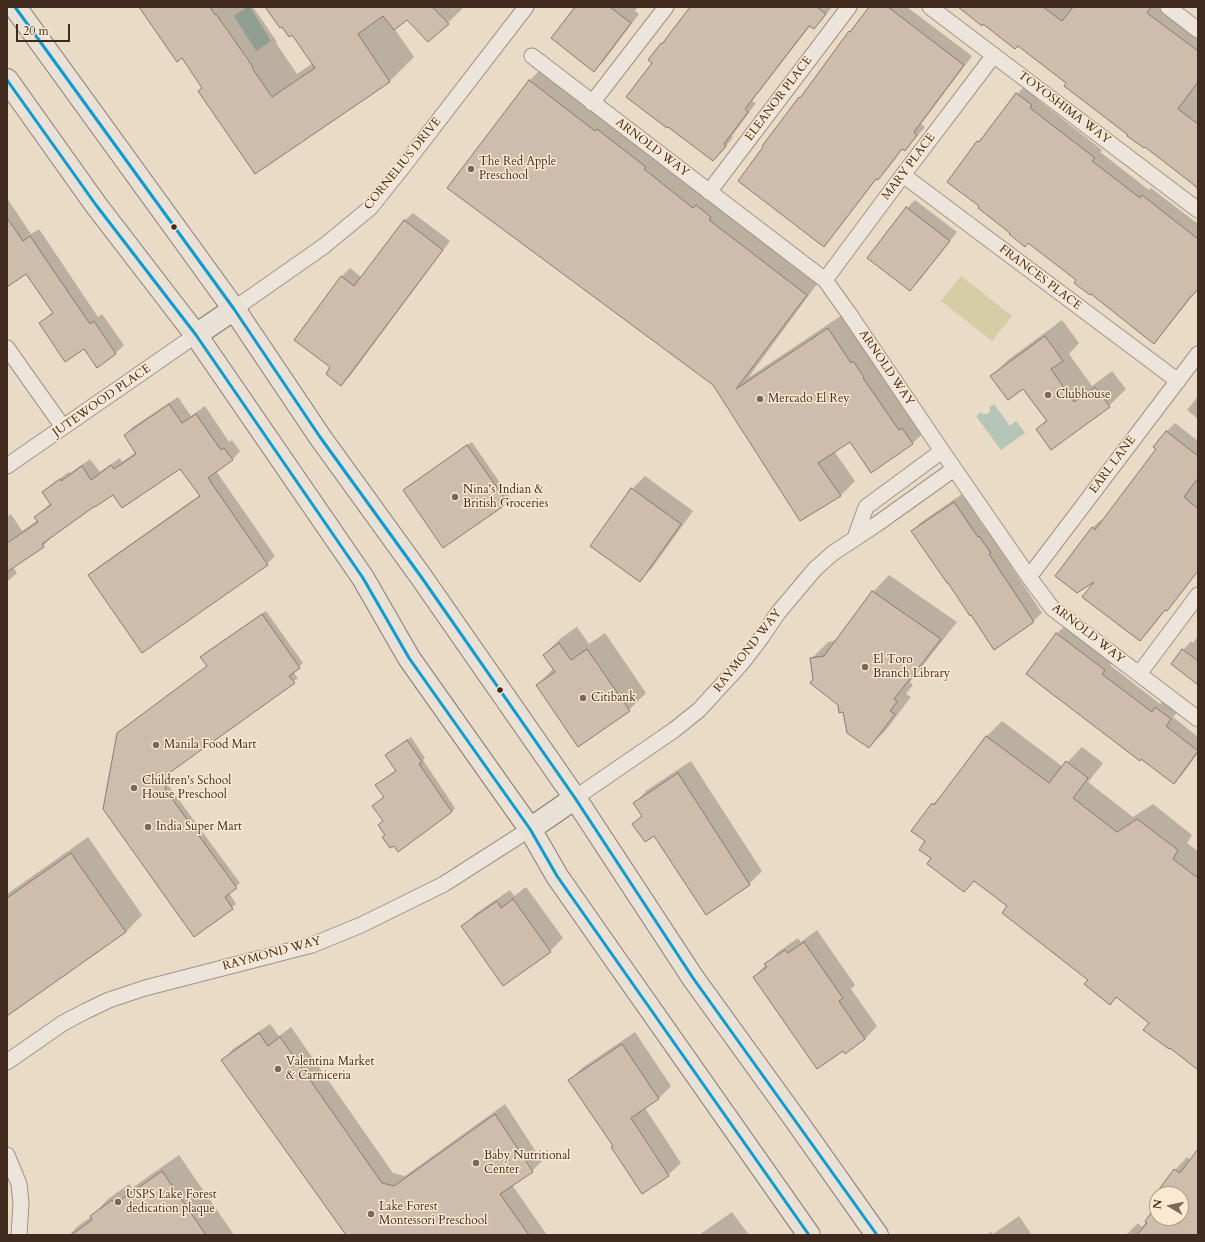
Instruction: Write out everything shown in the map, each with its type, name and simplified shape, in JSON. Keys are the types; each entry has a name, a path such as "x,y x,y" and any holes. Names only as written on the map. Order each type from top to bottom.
{"main road":[{"path":"15,7 234,309 320,437 422,578 574,798 693,978 877,1235"},
{"path":"7,80 96,205 196,335 363,578 409,658 530,829 557,876 809,1235"},
{"path":"196,335 234,309"},
{"path":"530,829 574,798"}],"street":[{"name":"CORNELIUS DRIVE","path":"234,309 324,246 370,208 526,7"},
{"path":"592,103 666,7"},
{"name":"ELEANOR PLACE","path":"709,192 849,7"},
{"name":"TOYOSHIMA WAY","path":"930,7 1198,210"},
{"path":"1168,7 1198,30"},
{"name":"ARNOLD WAY","path":"532,56 825,280 954,469 1052,608 1198,719"},
{"name":"MARY PLACE","path":"825,280 994,56"},
{"name":"FRANCES PLACE","path":"903,175 1178,381"},
{"name":"JUTEWOOD PLACE","path":"7,466 196,335"},
{"path":"7,348 63,427"},
{"name":"EARL LANE","path":"1029,576 1198,354"},
{"path":"855,538 866,507 942,451"},
{"name":"RAYMOND WAY","path":"574,798 680,725 699,710 742,663 778,613 815,569 833,553 877,524 954,469"},
{"path":"1139,674 1198,595"},
{"name":"RAYMOND WAY","path":"7,1062 63,1023 86,1010 109,1000 145,988 312,945 361,925 444,884 530,829"},
{"path":"7,1155 19,1184 21,1203 19,1235"}],"shaded area":[{"path":"247,7 250,7 271,41 256,51 234,16"},
{"path":"961,276 1012,316 992,341 941,301"},
{"path":"994,404 1010,426 1016,421 1025,433 1001,450 976,416 981,412 982,414 987,414 990,412 990,407"}],"building":[{"path":"139,7 210,7 253,67 252,68 272,97 315,68 292,35 289,37 282,27 280,28 265,7 432,7 449,24 428,42 407,20 394,30 383,16 358,34 390,82 255,174 198,91 202,88 182,58 177,62"},
{"path":"575,7 610,7 631,23 594,72 551,38"},
{"path":"690,7 817,7 826,14 814,29 809,26 745,109 748,112 724,144 726,146 713,161 626,97 652,63 648,60"},
{"path":"869,7 888,7 964,65 914,132 917,135 905,151 902,149 878,180 876,179 824,247 738,181 763,147 762,146 799,97 800,98 849,31 850,32"},
{"path":"958,7 1043,7 1062,21 1073,7 1151,7 1147,13 1198,51 1198,82 1178,109 1198,124 1198,188 1145,147 1144,148 1127,136 1128,135 1064,86 1066,83 1018,46 1015,49"},
{"path":"529,80 595,131 597,129 646,167 644,169 693,208 696,205 711,217 709,220 807,295 736,389 828,328 851,363 853,361 899,430 902,428 913,444 871,473 850,442 818,463 841,496 800,521 713,385 447,188"},
{"path":"1016,93 1032,105 1030,108 1095,158 1092,161 1140,198 1142,195 1198,239 1198,289 1154,344 1091,294 1090,295 1074,283 1076,280 1028,243 1025,247 978,208 979,206 947,182 977,141 979,142"},
{"path":"906,207 950,241 910,291 867,258"},
{"path":"7,218 23,241 30,236 90,324 94,321 116,354 97,368 84,349 65,362 39,323 53,313 26,274 7,287"},
{"path":"404,220 443,250 341,386 326,374 330,367 294,340 341,276 354,286"},
{"name":"Clubhouse","path":"1045,336 1063,361 1051,369 1074,402 1095,387 1110,407 1051,450 1036,429 1047,421 1023,389 1008,400 990,376"},
{"path":"169,404 182,423 196,414 221,450 224,448 233,460 208,478 268,565 142,653 88,575 200,496 180,469 122,508 113,495 42,544 44,547 7,572 7,543 38,522 34,517 51,505 42,492 60,479 61,481 82,466 91,480 111,465 114,469 136,454 124,435"},
{"path":"1166,431 1198,456 1198,478 1184,497 1198,509 1198,571 1167,611 1165,610 1140,641 1082,597 1094,582 1077,593 1055,576 1092,527 1095,530 1156,449 1153,447"},
{"name":"Nina's Indian & British Groceries","path":"467,445 508,503 443,548 403,490"},
{"path":"631,488 681,524 640,582 590,546"},
{"path":"954,502 991,553 989,554 1034,622 994,650 911,531"},
{"name":"El Toro Branch Library","path":"872,591 941,639 894,699 897,702 890,711 895,714 869,748 847,733 843,712 839,713 838,705 810,683 813,679 810,658 824,656"},
{"path":"262,614 300,668 289,676 295,683 169,773 165,789 237,888 225,897 233,909 194,937 103,809 117,733 207,666 200,657"},
{"path":"1056,633 1105,670 1102,674 1152,712 1155,707 1171,719 1166,726 1198,751 1174,784 1141,759 1140,761 1026,674"},
{"name":"Citibank","path":"559,643 571,660 587,649 630,711 578,747 536,685 555,672 543,655"},
{"path":"1182,649 1198,661 1198,685 1171,664"},
{"path":"986,736 1049,783 1066,761 1088,778 1073,798 1117,832 1137,819 1178,850 1173,859 1198,878 1198,1070 1170,1048 1169,1049 1143,1030 1149,1023 1116,997 1110,1005 1084,984 1088,980 1002,913 1007,906 974,881 964,892 927,864 931,858 919,850 925,841 911,831 932,803 934,805"},
{"path":"407,740 422,762 419,764 452,812 398,852 394,846 390,848 382,837 385,835 378,825 383,821 372,806 384,797 375,785 396,771 385,755"},
{"path":"678,773 750,885 706,915 654,836 645,842 632,824 642,816 633,803"},
{"path":"71,853 126,932 7,1016 7,898"},
{"path":"513,899 551,952 503,986 461,926 497,901 501,908"},
{"path":"804,942 843,998 839,1001 865,1039 845,1054 843,1051 817,1069 753,977 767,967 764,964 785,950 788,953"},
{"path":"259,1033 268,1046 280,1037 382,1183 394,1186 495,1114 533,1172 500,1194 529,1235 346,1235 221,1060"},
{"path":"622,1044 659,1099 631,1118 669,1176 642,1194 611,1147 613,1146 568,1080"},
{"path":"1198,1149 1198,1235 1137,1235 1147,1223 1145,1221 1149,1216 1149,1226 1189,1226 1189,1186 1161,1186 1174,1169 1180,1173"},
{"path":"162,1171 206,1235 71,1235 92,1220 90,1216 112,1200 115,1204"}],"transit line":[{"path":"15,7 234,309 320,437 422,578 575,798 693,978 877,1235"},
{"path":"7,80 96,205 196,335 363,578 409,658 530,829 557,876 809,1235"}],"place":[{"name":"The Red Apple Preschool","path":"471,169"},
{"name":"Clubhouse","path":"1048,395"},
{"name":"Mercado El Rey","path":"760,399"},
{"name":"Nina's Indian & British Groceries","path":"455,497"},
{"name":"El Toro Branch Library","path":"865,667"},
{"name":"Citibank","path":"583,698"},
{"name":"Manila Food Mart","path":"156,745"},
{"name":"Children's School House Preschool","path":"134,788"},
{"name":"India Super Mart","path":"148,827"},
{"name":"Valentina Market & Carniceria","path":"278,1069"},
{"name":"Baby Nutritional Center","path":"476,1163"},
{"name":"USPS Lake Forest dedication plaque","path":"118,1202"},
{"name":"Lake Forest Montessori Preschool","path":"371,1214"}]}
